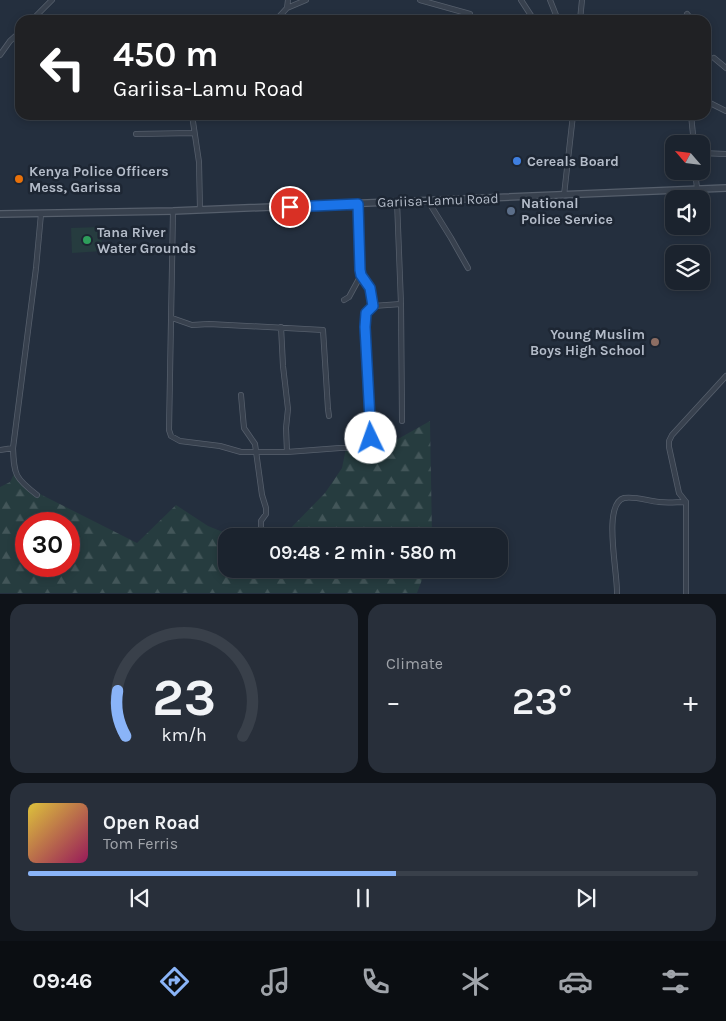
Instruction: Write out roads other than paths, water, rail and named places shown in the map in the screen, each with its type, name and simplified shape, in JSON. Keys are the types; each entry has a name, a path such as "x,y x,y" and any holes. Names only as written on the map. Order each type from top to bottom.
{"street":[{"path":"37,15 52,0"},
{"path":"287,8 288,0"},
{"path":"281,15 287,8 306,0"},
{"path":"420,0 470,14"},
{"path":"521,0 531,15"},
{"path":"550,0 556,15"},
{"path":"580,15 582,0"},
{"path":"0,56 15,36"},
{"path":"714,58 726,68"},
{"path":"711,104 726,111"},
{"path":"193,120 199,162 200,210"},
{"path":"564,195 572,120"},
{"path":"692,120 693,135"},
{"path":"136,134 194,133"},
{"path":"710,153 726,154"},
{"path":"696,180 697,188"},
{"name":"Gariisa-Lamu Road","path":"0,214 173,211 726,188"},
{"path":"397,201 401,304 402,421"},
{"path":"428,201 468,268"},
{"path":"344,300 349,297 361,275 358,204"},
{"path":"173,211 169,430 171,436 180,442 220,446 241,452 287,452 362,448 368,444 371,438 365,327 366,313 373,306 401,304"},
{"path":"37,495 16,476 14,472 13,448 41,214"},
{"path":"361,275 370,288 373,306"},
{"path":"172,318 192,325 323,330 330,416"},
{"path":"281,327 288,410 286,428 287,452"},
{"path":"686,594 686,502 679,493 669,441 672,435 726,376"},
{"path":"240,395 244,428 255,444 257,452 262,494 266,508 266,514 261,521 261,528"},
{"path":"0,450 13,448"},
{"path":"617,594 612,528 613,513 617,502 623,499 634,498 661,502 686,502"}],"place":[{"name":"Cereals Board","path":"517,161"},
{"name":"Kenya Police Officers Mess, Garissa","path":"19,179"},
{"name":"National Police Service","path":"511,211"},
{"name":"Tana River Water Grounds","path":"87,240"},
{"name":"Young Muslim Boys High School","path":"655,342"}]}
